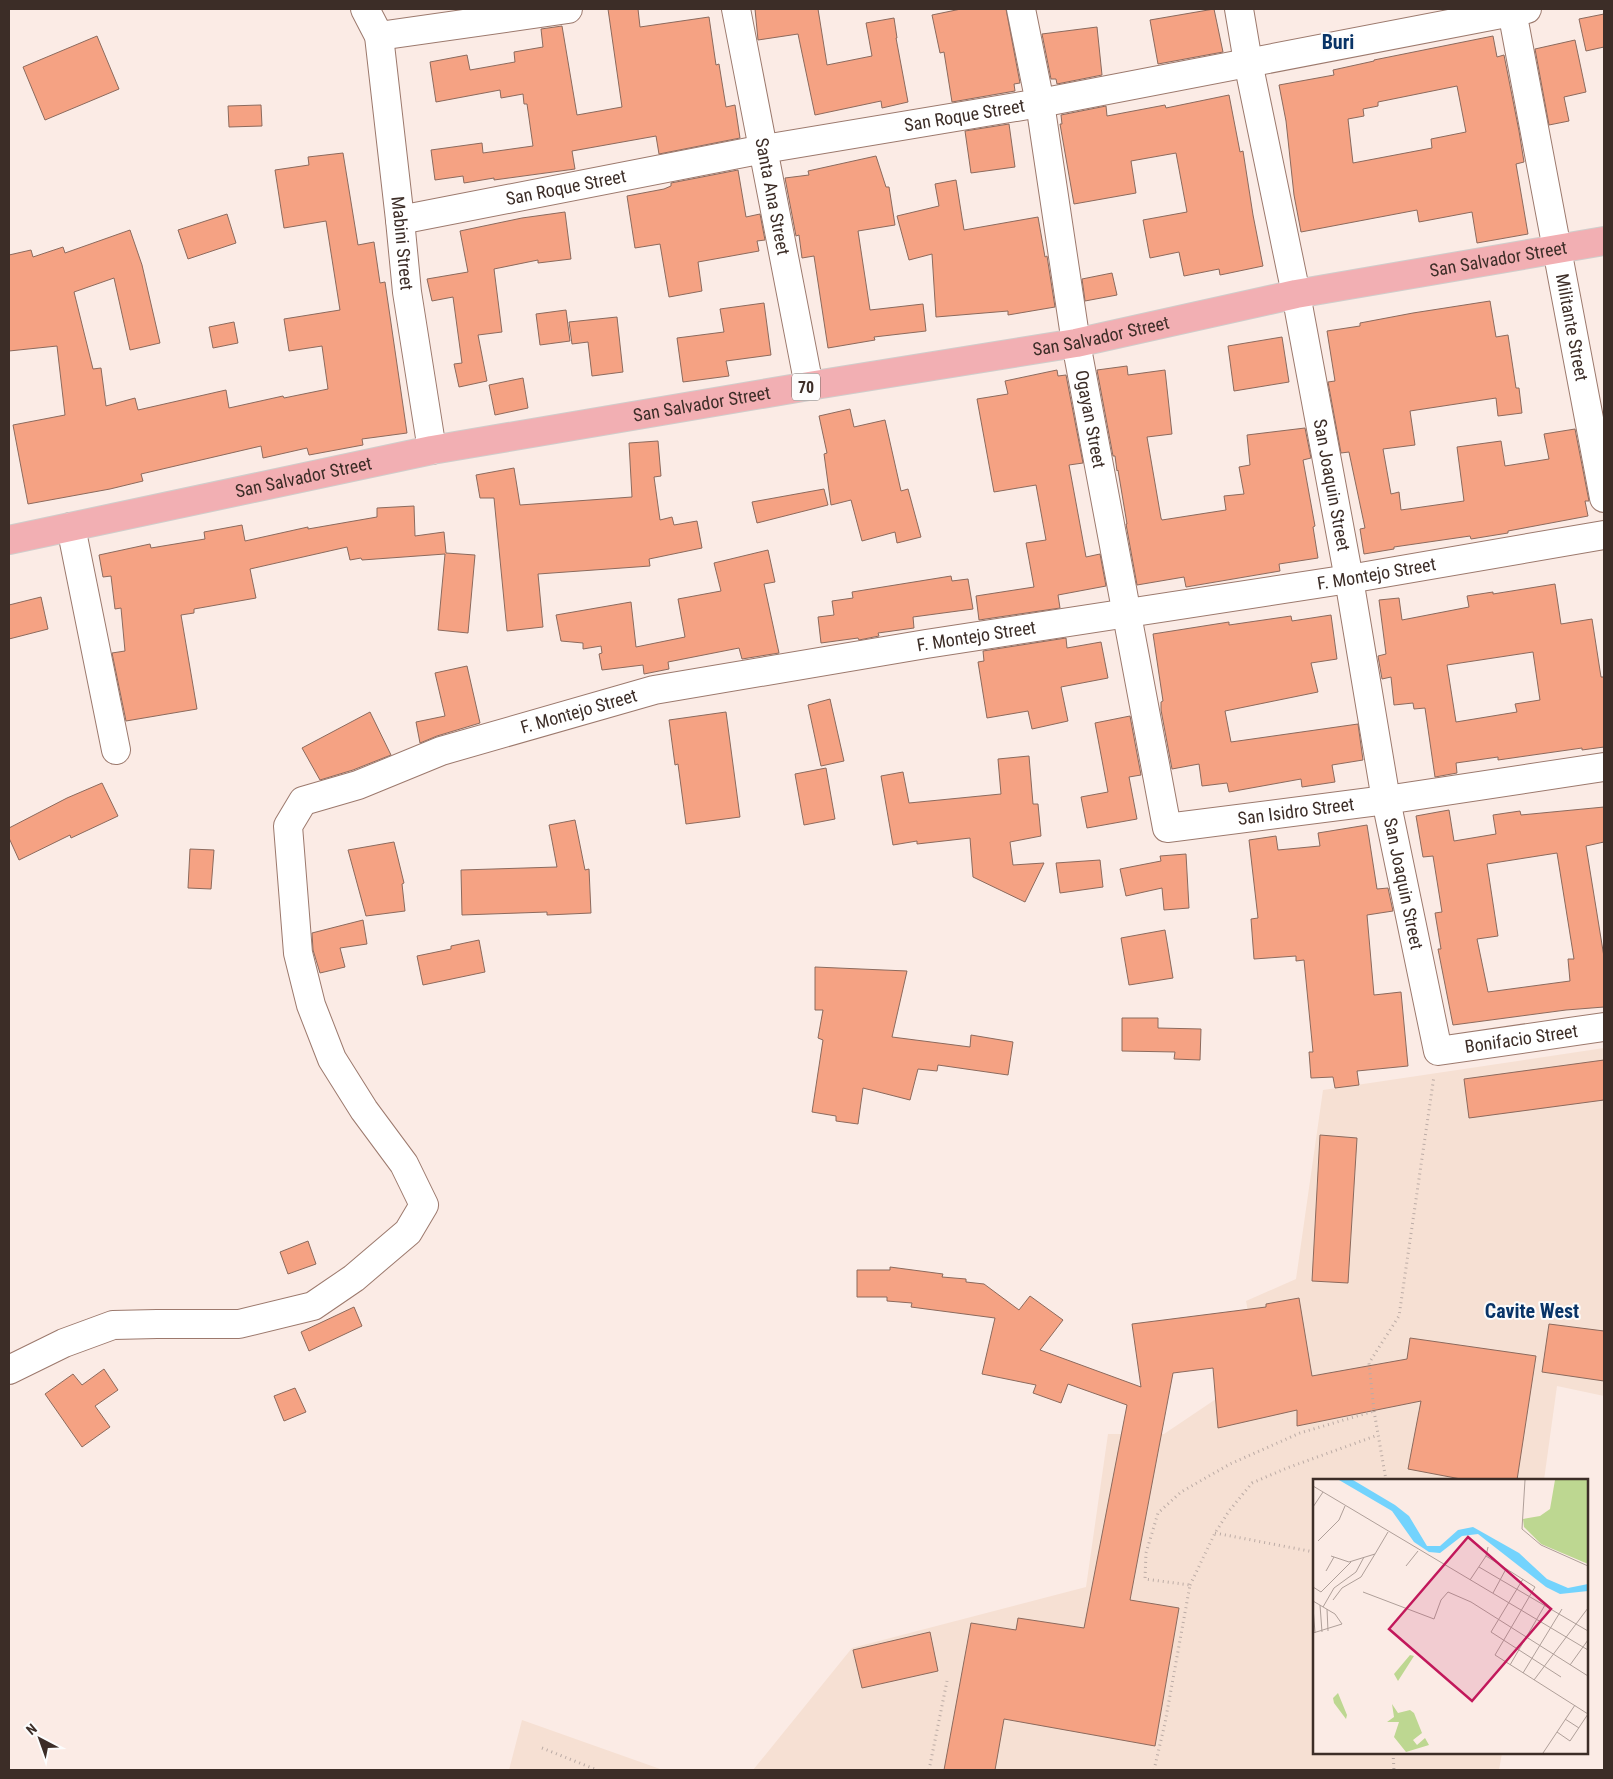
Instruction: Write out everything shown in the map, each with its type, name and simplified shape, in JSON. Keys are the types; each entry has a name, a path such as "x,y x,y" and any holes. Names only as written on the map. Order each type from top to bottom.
{"highway":[{"name":"San Salvador Street","path":"9,540 432,450 1076,343 1296,294 1604,241"}],"street":[{"path":"365,9 379,36 568,9"},
{"name":"Santa Ana Street","path":"736,9 809,386"},
{"name":"Ogayan Street","path":"1021,9 1040,103 1076,343 1167,828"},
{"name":"San Joaquin Street","path":"1239,9 1248,62 1296,294 1349,579 1386,800 1438,1051"},
{"name":"San Roque Street","path":"400,220 764,149 1040,103 1519,10"},
{"name":"Militante Street","path":"1519,10 1556,250 1604,498"},
{"name":"Mabini Street","path":"379,36 407,292 432,450"},
{"path":"70,527 116,750"},
{"name":"F. Montejo Street","path":"9,1370 64,1343 113,1325 239,1324 313,1306 354,1278 408,1232 424,1205 404,1164 364,1110 332,1059 311,1004 298,953 288,826 303,801 358,785 442,751 654,690 926,644 1349,579 1604,535"},
{"name":"San Isidro Street","path":"1167,828 1386,800 1604,767"},
{"name":"Bonifacio Street","path":"1438,1051 1604,1027"}],"path":[{"path":"1386,1479 1374,1411 1369,1362 1399,1316 1438,1051"},
{"path":"1190,1585 1145,1579 1146,1553 1158,1513 1181,1492 1230,1464 1300,1433 1374,1411"},
{"path":"1154,1770 1165,1723 1190,1585 1229,1510 1252,1483 1287,1468 1378,1435"},
{"path":"1215,1534 1313,1552"},
{"path":"929,1770 947,1682"},
{"path":"542,1748 597,1770"},
{"path":"1393,1754 1394,1770"}],"shaded area":[{"path":"1604,1048 1604,1396 1557,1386 1544,1479 1313,1479 1313,1754 1502,1754 1499,1770 753,1770 852,1648 1086,1587 1108,1434 1164,1434 1259,1370 1246,1301 1296,1279 1323,1090"},
{"path":"522,1720 663,1770 509,1770"}],"building":[{"path":"608,9 638,9 640,27 709,17 716,65 719,64 726,107 735,105 740,138 659,154 656,136 572,151 575,169 464,183 463,176 435,180 431,150 482,143 483,153 533,146 527,104 524,104 523,94 501,98 500,90 436,102 430,62 467,55 470,70 515,62 514,52 543,47 541,29 562,26 577,115 622,107"},
{"path":"755,9 818,9 827,65 872,56 866,23 894,18 908,102 882,108 881,101 815,115 798,34 758,40"},
{"path":"961,9 1006,9 1020,83 1014,84 1015,91 952,102 944,52 940,53 932,15"},
{"path":"1214,9 1223,52 1158,64 1150,20"},
{"path":"1604,14 1604,47 1586,51 1579,19"},
{"path":"1097,27 1102,75 1057,84 1056,79 1051,79 1042,34"},
{"path":"97,36 119,89 45,120 23,67"},
{"path":"1493,36 1497,57 1504,55 1519,131 1524,162 1516,164 1528,234 1477,243 1472,212 1419,222 1417,210 1301,232 1294,195 1286,121 1279,85 1334,75 1333,70","holes":["1457,86 1466,132 1431,139 1432,148 1353,163 1348,119 1364,116 1363,109 1378,106 1378,102"]},
{"path":"1575,40 1586,92 1564,97 1569,121 1549,125 1535,49"},
{"path":"1229,95 1240,152 1243,151 1263,266 1220,275 1219,269 1184,276 1179,252 1150,258 1143,220 1187,212 1176,153 1131,161 1136,193 1074,204 1060,124 1062,124 1061,115 1106,106 1107,116 1165,105 1166,108"},
{"path":"261,105 262,126 229,127 228,106"},
{"path":"1009,124 1015,167 971,173 965,131"},
{"path":"343,153 358,245 374,242 380,283 385,282 407,433 362,439 363,445 309,455 307,448 263,458 261,446 141,474 143,481 28,504 13,425 65,415 57,346 9,351 9,255 31,250 33,257 63,247 65,253 130,230 142,265 160,343 130,350 114,278 74,292 93,369 101,368 106,406 135,398 138,410 226,390 229,408 283,396 284,398 328,389 322,346 289,351 284,319 340,310 326,221 284,228 275,170 309,165 308,157"},
{"path":"876,156 886,187 889,187 895,225 858,231 870,310 923,304 926,331 874,337 875,340 828,348 814,256 802,258 799,235 796,236 785,178 809,175 808,171"},
{"path":"738,170 746,217 760,214 765,240 757,241 759,251 698,262 702,291 669,297 660,244 635,248 627,196 664,189 671,186 671,183"},
{"path":"956,180 964,230 1038,217 1045,257 1047,256 1055,307 1008,315 1008,311 936,317 932,254 909,260 897,216 939,206 935,184"},
{"path":"565,212 571,259 538,263 538,260 494,269 502,332 478,335 487,381 459,387 454,364 462,363 453,297 432,301 427,279 468,272 460,231 522,218"},
{"path":"227,214 236,243 188,259 178,230"},
{"path":"1112,273 1117,295 1085,301 1082,279"},
{"path":"1490,301 1496,337 1508,335 1522,413 1498,416 1496,398 1410,411 1415,445 1383,449 1391,494 1399,492 1401,510 1464,501 1457,447 1501,441 1505,466 1549,459 1544,434 1575,429 1589,501 1585,501 1588,516 1508,531 1508,533 1471,539 1470,536 1394,547 1394,549 1364,554 1360,529 1365,528 1349,452 1341,453 1328,382 1335,381 1327,331 1360,326 1360,323 1413,313"},
{"path":"764,303 771,355 726,361 729,376 683,382 677,338 724,332 720,309"},
{"path":"566,310 570,341 540,345 536,314"},
{"path":"617,317 623,372 592,376 588,342 572,344 569,322"},
{"path":"234,322 238,343 213,348 209,327"},
{"path":"1282,337 1289,382 1234,391 1228,346"},
{"path":"1127,366 1128,375 1165,370 1172,434 1147,437 1162,520 1226,510 1224,496 1244,494 1239,467 1250,465 1247,435 1305,428 1311,458 1303,460 1315,526 1313,527 1318,558 1279,564 1280,571 1186,587 1184,577 1137,585 1118,470 1115,456 1113,456 1097,370"},
{"path":"1057,370 1058,376 1066,375 1083,463 1069,465 1086,557 1100,554 1106,586 1058,595 1060,608 979,620 976,596 1034,587 1026,543 1046,540 1036,485 994,492 977,399 1008,394 1005,381"},
{"path":"523,378 528,408 495,415 489,385"},
{"path":"850,409 854,427 885,420 901,491 908,489 921,537 897,543 895,532 862,541 851,500 831,505 824,454 827,453 819,416"},
{"path":"658,441 661,476 654,477 660,520 672,517 674,525 697,521 702,548 649,559 650,566 538,574 543,627 507,631 494,498 480,498 476,475 514,468 520,505 632,497 629,443"},
{"path":"824,489 828,505 757,523 752,502"},
{"path":"414,506 415,536 444,532 446,553 475,555 468,633 438,630 445,554 350,560 347,547 250,569 256,598 194,609 194,613 181,615 197,709 126,721 112,653 125,651 121,608 115,609 111,576 103,577 99,555 150,544 151,548 205,539 204,532 242,525 245,541 308,527 308,529 377,517 377,508"},
{"path":"768,550 775,582 764,584 779,653 742,659 739,648 668,662 669,669 644,674 643,665 602,670 599,654 602,653 601,646 583,649 583,643 561,641 556,615 631,602 636,647 685,637 678,599 721,591 714,563"},
{"path":"951,576 952,581 968,579 973,609 913,617 914,628 878,633 879,636 859,640 858,638 821,643 818,617 834,615 832,601 853,598 852,592"},
{"path":"1555,584 1561,624 1592,619 1601,677 1604,677 1604,747 1582,750 1582,748 1498,760 1498,757 1456,763 1457,773 1435,777 1425,708 1414,709 1413,703 1394,705 1391,677 1382,679 1378,656 1386,654 1379,600 1399,598 1402,620 1469,607 1467,596 1493,592 1493,594","holes":["1533,652 1540,700 1515,704 1517,712 1456,722 1447,665"]},
{"path":"41,597 48,629 9,639 9,605"},
{"path":"1331,615 1337,659 1311,663 1318,692 1225,711 1231,742 1358,724 1363,760 1332,765 1335,782 1302,787 1301,779 1229,792 1227,783 1202,786 1199,764 1172,769 1161,710 1161,702 1163,701 1153,634 1229,622 1229,625 1291,616 1292,621"},
{"path":"1066,638 1067,648 1101,642 1108,678 1061,687 1068,721 1032,729 1028,711 987,718 978,662 984,661 983,651"},
{"path":"467,666 480,723 420,743 416,722 445,716 435,673"},
{"path":"830,699 844,761 821,766 808,705"},
{"path":"370,712 391,755 353,770 320,780 302,748"},
{"path":"726,712 740,817 686,824 678,764 675,765 669,720"},
{"path":"1130,716 1141,775 1129,777 1137,819 1087,828 1081,797 1108,792 1095,723"},
{"path":"1029,756 1033,804 1038,804 1041,836 1010,842 1013,865 1044,863 1025,902 973,877 970,838 917,844 917,841 893,845 881,776 903,772 909,803 1001,794 998,759"},
{"path":"826,768 835,819 804,825 795,774"},
{"path":"102,783 118,816 71,838 70,835 19,860 9,838 9,828 67,798"},
{"path":"1604,807 1604,842 1586,846 1604,957 1604,1007 1566,1010 1453,1025 1438,949 1441,949 1435,913 1442,912 1433,856 1423,857 1416,816 1449,810 1454,841 1496,834 1493,815 1520,811 1521,815","holes":["1557,853 1574,959 1568,959 1570,981 1488,992 1477,939 1498,936 1487,864"]},
{"path":"575,820 585,870 589,869 591,913 547,915 547,912 462,915 461,870 557,867 549,825"},
{"path":"1367,825 1377,889 1388,888 1393,911 1367,915 1374,995 1401,992 1408,1066 1357,1071 1359,1085 1335,1088 1333,1077 1311,1078 1309,1052 1313,1052 1304,960 1296,961 1296,956 1254,959 1251,919 1258,918 1249,840 1276,836 1278,850 1320,846 1318,833"},
{"path":"394,842 404,883 402,884 405,911 366,916 348,850"},
{"path":"190,849 214,850 211,889 188,888"},
{"path":"1186,854 1189,908 1164,910 1162,888 1126,896 1120,869 1161,861 1160,856"},
{"path":"1100,860 1103,887 1060,893 1056,863"},
{"path":"363,920 367,944 340,948 345,967 320,973 313,950 312,933"},
{"path":"1165,930 1173,978 1129,985 1121,938"},
{"path":"479,940 485,972 423,985 417,956 451,949 451,946"},
{"path":"815,967 907,971 892,1037 970,1047 971,1035 1013,1042 1008,1075 938,1065 937,1071 918,1069 910,1100 863,1088 858,1124 836,1121 836,1116 812,1112 823,1040 818,1038 823,1010 815,1010"},
{"path":"1122,1018 1158,1018 1158,1028 1201,1029 1200,1060 1174,1059 1175,1052 1122,1051"},
{"path":"1604,1060 1604,1100 1469,1118 1464,1079"},
{"path":"1320,1135 1357,1138 1348,1283 1312,1281"},
{"path":"308,1241 316,1264 288,1274 280,1252"},
{"path":"890,1267 943,1274 942,1277 966,1279 966,1282 984,1284 1019,1310 1030,1296 1063,1320 1040,1350 1141,1387 1132,1324 1266,1307 1266,1304 1299,1298 1312,1376 1407,1359 1410,1338 1536,1356 1517,1479 1461,1479 1408,1469 1421,1401 1297,1426 1297,1410 1218,1428 1213,1368 1173,1373 1130,1600 1179,1608 1155,1746 1004,1719 995,1770 944,1770 971,1623 1016,1630 1018,1618 1084,1628 1127,1405 1068,1384 1061,1403 1033,1393 1036,1385 982,1374 995,1318 911,1307 912,1303 887,1301 887,1297 857,1297 857,1270 890,1270"},
{"path":"354,1307 362,1326 309,1351 301,1332"},
{"path":"1549,1324 1604,1331 1604,1381 1542,1372"},
{"path":"104,1369 118,1390 95,1406 110,1427 82,1447 45,1394 73,1374 82,1385"},
{"path":"295,1388 306,1412 284,1421 274,1396"},
{"path":"930,1632 938,1671 862,1688 853,1650"}],"district":[{"name":"Buri","path":"1338,42"},
{"name":"Cavite West","path":"1532,1311"}]}
